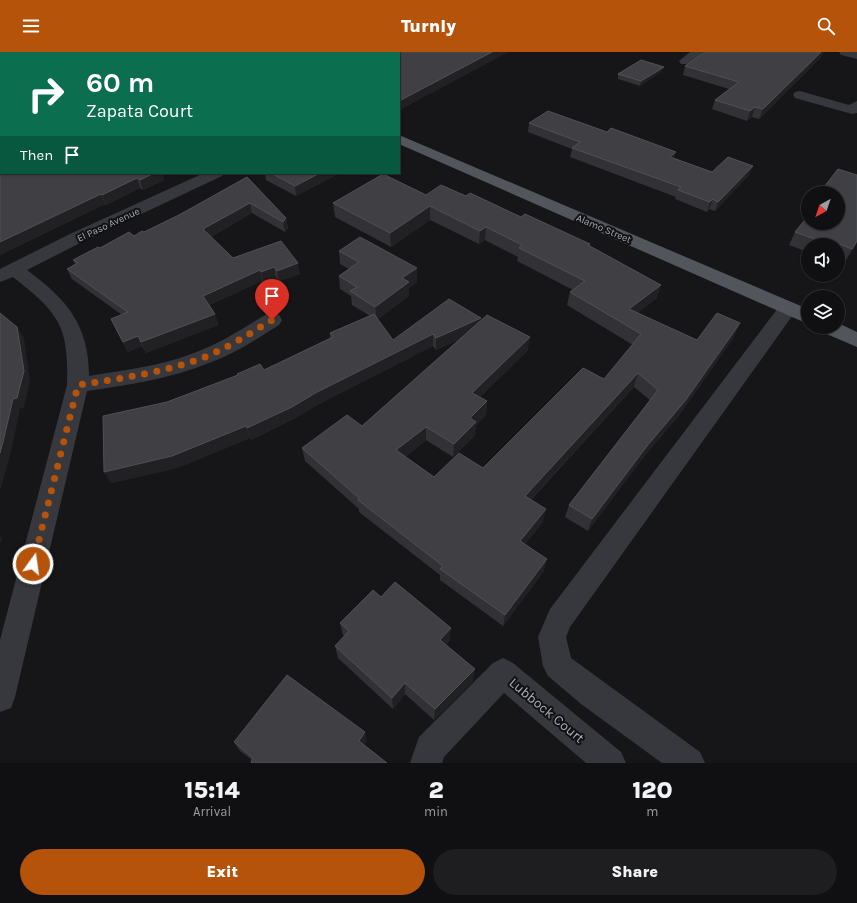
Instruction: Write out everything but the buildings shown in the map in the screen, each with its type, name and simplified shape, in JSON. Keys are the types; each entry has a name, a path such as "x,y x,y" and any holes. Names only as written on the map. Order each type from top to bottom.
{"main road":[{"name":"Alamo Street","path":"400,139 798,313"},
{"path":"844,334 857,340"}],"street":[{"path":"685,61 698,52"},
{"path":"845,52 857,55"},
{"path":"800,95 852,110 857,105"},
{"name":"El Paso Avenue","path":"7,273 215,174"},
{"path":"0,698 5,654 78,385 77,347 66,318 50,297 7,273"},
{"path":"689,763 592,693 558,666 552,637 560,618 798,313"},
{"path":"78,385 151,373 192,362 232,345 272,320"},
{"name":"Lubbock Court","path":"426,763 430,748 503,673 610,763"}],"route":[{"path":"33,564 78,385 151,373 192,362 232,345 272,320"}]}
